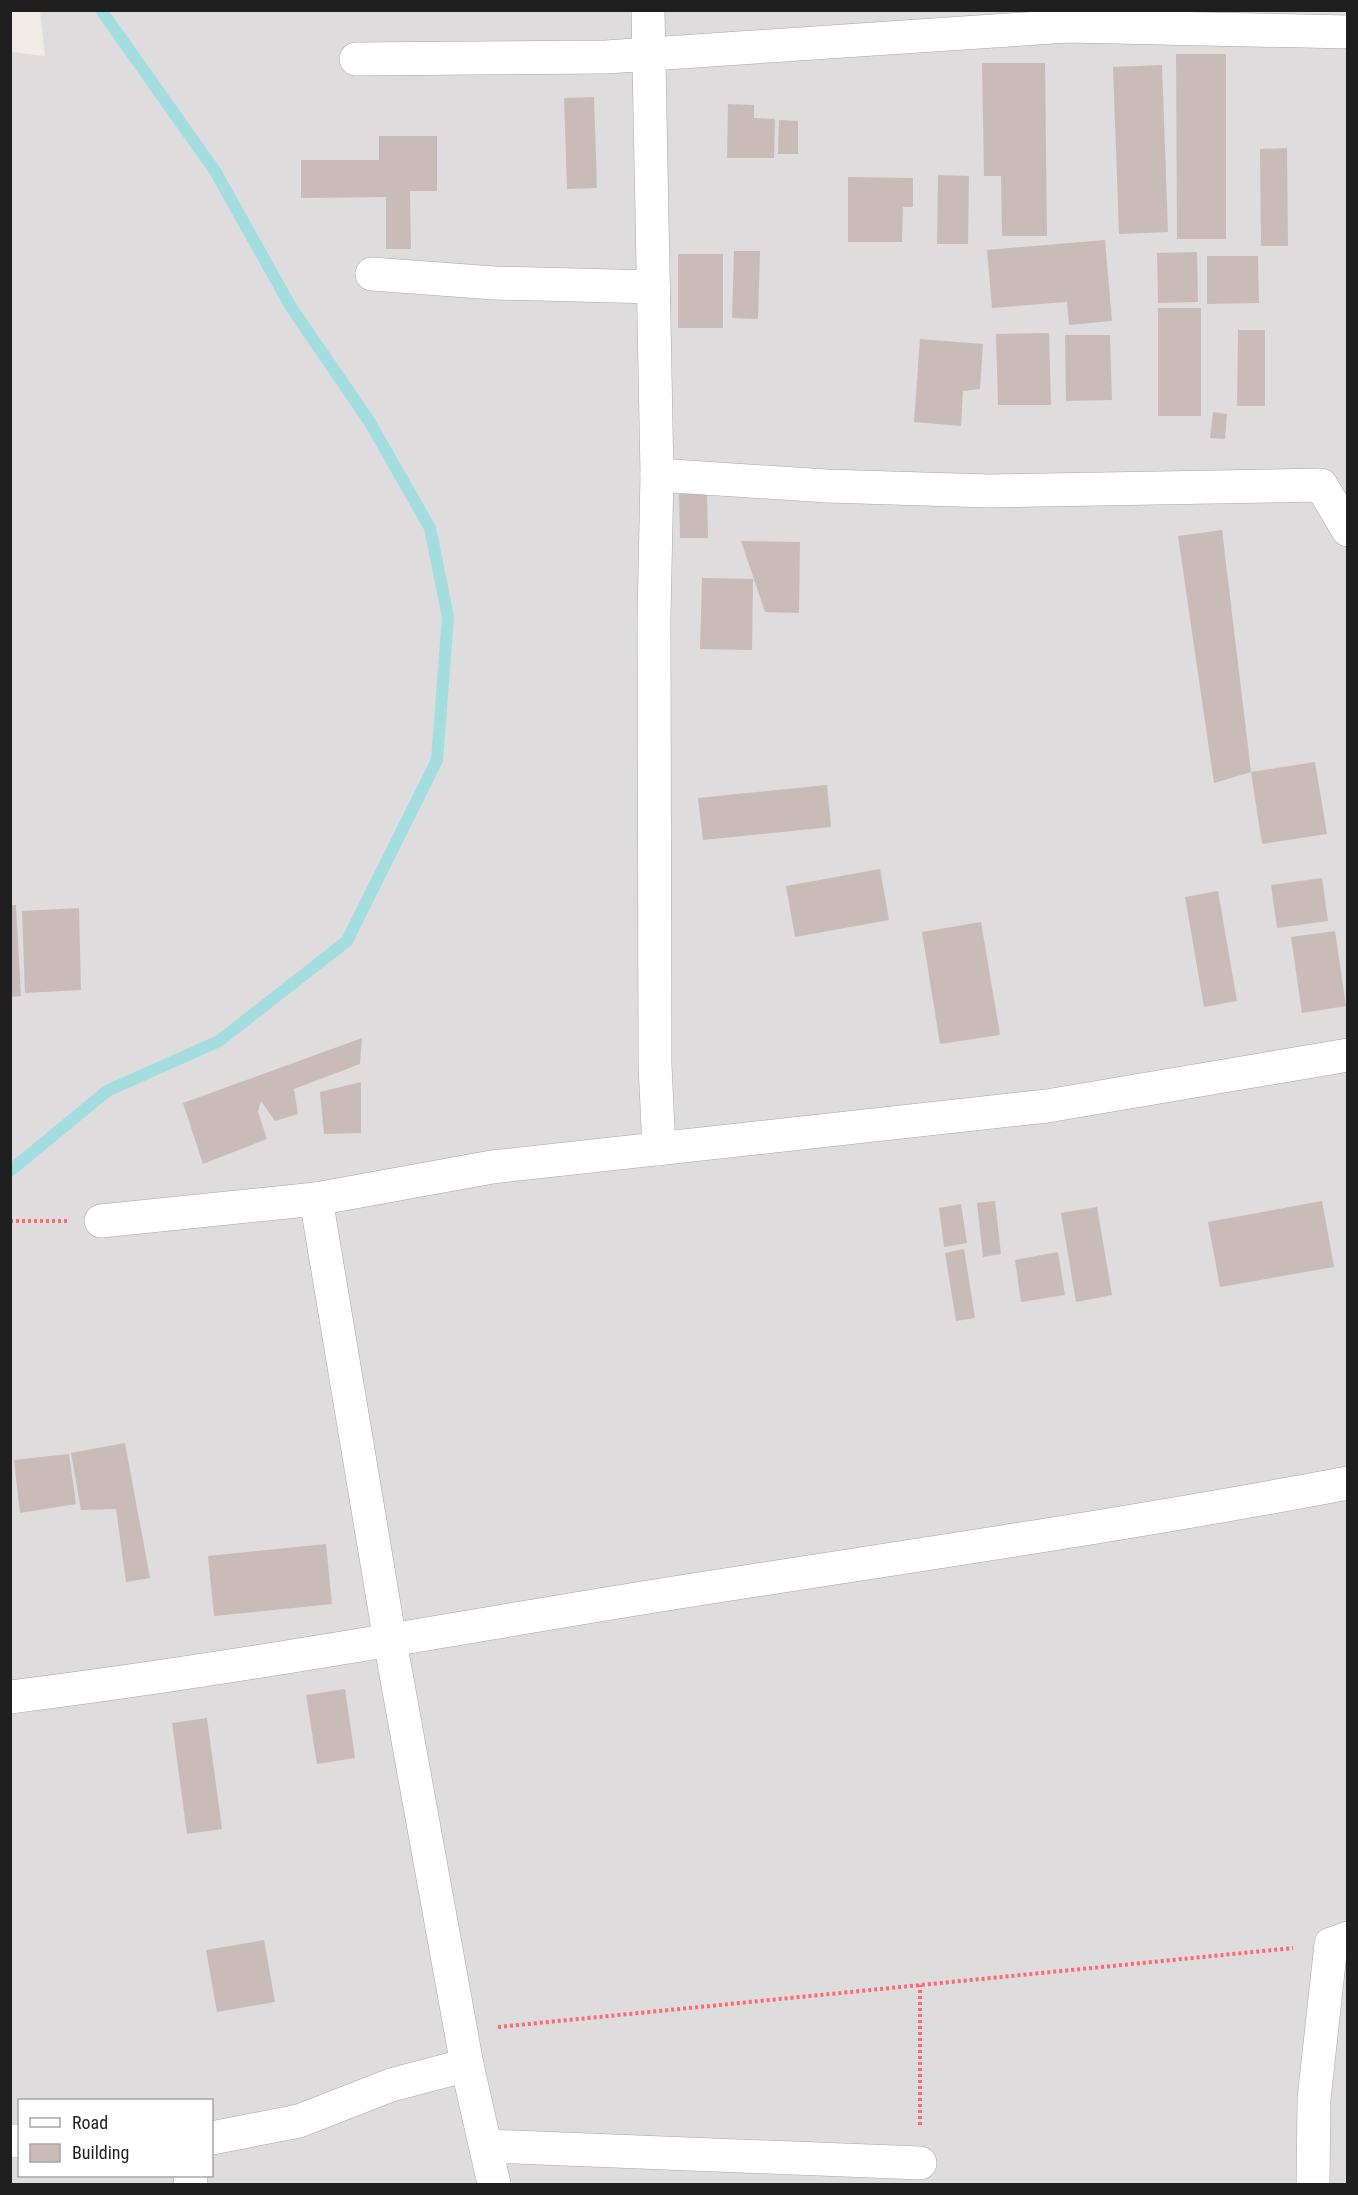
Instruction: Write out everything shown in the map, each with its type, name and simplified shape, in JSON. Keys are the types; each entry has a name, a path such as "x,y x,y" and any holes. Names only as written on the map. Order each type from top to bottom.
{"street":[{"path":"648,10 647,54 657,475 654,617 655,1065 659,1149"},
{"path":"356,59 606,57 1068,18 1347,32"},
{"path":"372,274 494,283 654,287"},
{"path":"657,475 827,486 989,491 1322,485 1347,530"},
{"path":"102,1221 316,1199 492,1167 1047,1106 1347,1055"},
{"path":"316,1199 390,1641 467,2065 494,2184"},
{"path":"10,1696 390,1641 636,1599 1202,1510 1347,1483"},
{"path":"1313,2184 1314,2099 1339,1941"},
{"path":"213,2138 299,2121 391,2085 467,2065"},
{"path":"486,2146 920,2163"}],"path":[{"path":"10,1221 102,1221"},
{"path":"461,2031 1339,1941"},
{"path":"920,1985 920,2163"}],"shaded area":[{"path":"40,10 1347,11 1347,2184 11,2184 11,52 45,56"}],"building":[{"path":"1176,54 1226,54 1226,239 1177,239"},
{"path":"982,63 1045,63 1047,236 1002,236 1001,176 984,176"},
{"path":"1162,65 1168,232 1119,234 1113,67"},
{"path":"594,97 597,188 567,189 564,98"},
{"path":"728,104 754,105 754,118 775,119 774,158 727,158"},
{"path":"779,120 798,121 798,154 778,154"},
{"path":"379,136 437,136 437,191 410,191 411,249 386,249 386,197 301,198 301,160 379,160"},
{"path":"1287,148 1288,246 1261,246 1260,149"},
{"path":"938,175 969,176 968,244 937,244"},
{"path":"848,177 913,178 913,207 903,207 902,242 848,242"},
{"path":"1105,240 1112,321 1069,325 1067,302 992,308 987,250"},
{"path":"734,251 760,251 758,319 732,318"},
{"path":"1197,252 1198,302 1158,303 1157,253"},
{"path":"678,254 723,254 723,328 678,328"},
{"path":"1207,256 1258,256 1259,303 1207,304"},
{"path":"1158,308 1201,308 1201,416 1158,416"},
{"path":"1238,330 1265,330 1265,406 1237,406"},
{"path":"1049,333 1051,405 998,405 996,334"},
{"path":"1065,335 1110,335 1112,400 1066,401"},
{"path":"920,339 983,344 980,389 963,391 961,426 914,422"},
{"path":"1213,412 1227,414 1225,439 1210,438"},
{"path":"707,493 708,538 680,538 679,494"},
{"path":"1222,530 1251,772 1214,783 1178,536"},
{"path":"741,541 800,542 799,613 765,612"},
{"path":"702,578 753,579 752,650 700,649"},
{"path":"1315,762 1327,834 1262,844 1251,772"},
{"path":"827,785 831,827 703,840 698,798"},
{"path":"880,869 889,920 795,937 786,886"},
{"path":"1322,878 1328,921 1277,928 1271,885"},
{"path":"1218,891 1237,1001 1204,1007 1185,897"},
{"path":"10,905 16,905 21,996 10,997"},
{"path":"79,908 81,990 25,993 22,911"},
{"path":"981,922 1000,1035 940,1044 922,932"},
{"path":"1335,931 1346,1006 1302,1013 1291,937"},
{"path":"362,1038 360,1064 294,1089 298,1114 275,1121 261,1101 258,1112 267,1139 203,1164 183,1103"},
{"path":"361,1082 361,1133 324,1134 320,1092"},
{"path":"995,1201 1001,1254 983,1257 977,1203"},
{"path":"1322,1201 1334,1267 1220,1287 1208,1222"},
{"path":"961,1204 967,1243 944,1247 939,1208"},
{"path":"1097,1207 1112,1295 1076,1302 1061,1213"},
{"path":"964,1249 975,1318 956,1321 945,1253"},
{"path":"1058,1252 1065,1295 1021,1302 1015,1260"},
{"path":"125,1443 150,1578 126,1582 116,1509 81,1510 71,1453"},
{"path":"69,1454 76,1504 20,1513 14,1460"},
{"path":"326,1544 332,1604 214,1616 208,1556"},
{"path":"345,1689 355,1758 317,1764 306,1695"},
{"path":"207,1718 222,1829 187,1834 172,1723"},
{"path":"264,1940 275,2002 217,2012 206,1950"}],"waterway":[{"path":"10,1171 107,1091 219,1041 347,941 437,760 448,617 430,528 369,421 291,307 215,171 101,10"}]}
